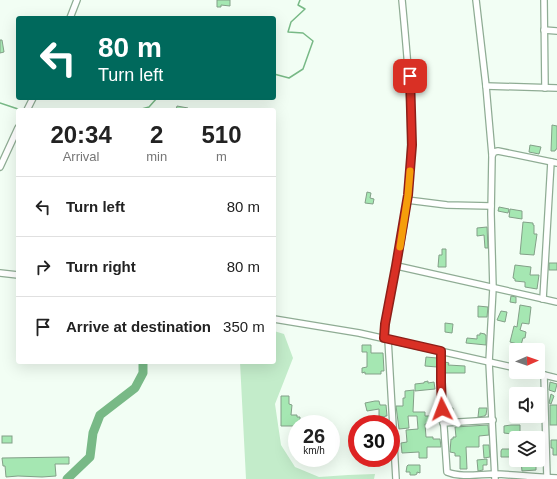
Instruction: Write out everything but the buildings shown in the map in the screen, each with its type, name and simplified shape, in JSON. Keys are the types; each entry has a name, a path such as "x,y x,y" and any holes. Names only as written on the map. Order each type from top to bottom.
{"street":[{"path":"71,16 78,0"},
{"path":"396,479 385,324 407,200 412,145 410,76 402,0"},
{"path":"476,0 492,156 491,206 493,288 489,362 495,477"},
{"path":"544,0 545,88"},
{"path":"544,30 557,31"},
{"path":"486,86 557,88"},
{"path":"0,167 16,132"},
{"path":"492,156 494,152 498,151 554,162 543,299"},
{"path":"407,200 447,205 491,206"},
{"path":"396,266 557,302"},
{"path":"0,273 16,275"},
{"path":"276,320 359,333 509,366"},
{"path":"441,351 441,382 446,472 495,477 557,478"},
{"path":"545,375 557,378"},
{"path":"544,379 547,477"},
{"path":"443,423 492,420"}],"green space":[{"path":"276,332 284,334 293,358 275,404 281,445 288,456 288,467 295,467 319,477 375,474 374,479 246,479 240,364 276,364"}],"waterway":[{"path":"276,75 289,78 303,69 313,41 303,33 288,32 291,22 305,9 298,5 300,0"},
{"path":"145,108 149,107 155,100"},
{"path":"0,103 16,108"},
{"path":"67,479 90,457 93,433 100,415 135,388 143,373 143,364"}],"slow traffic":[{"path":"400,247 410,171"}],"route":[{"path":"410,76 412,145 408,195 385,324 384,338 441,351 442,409"}]}
